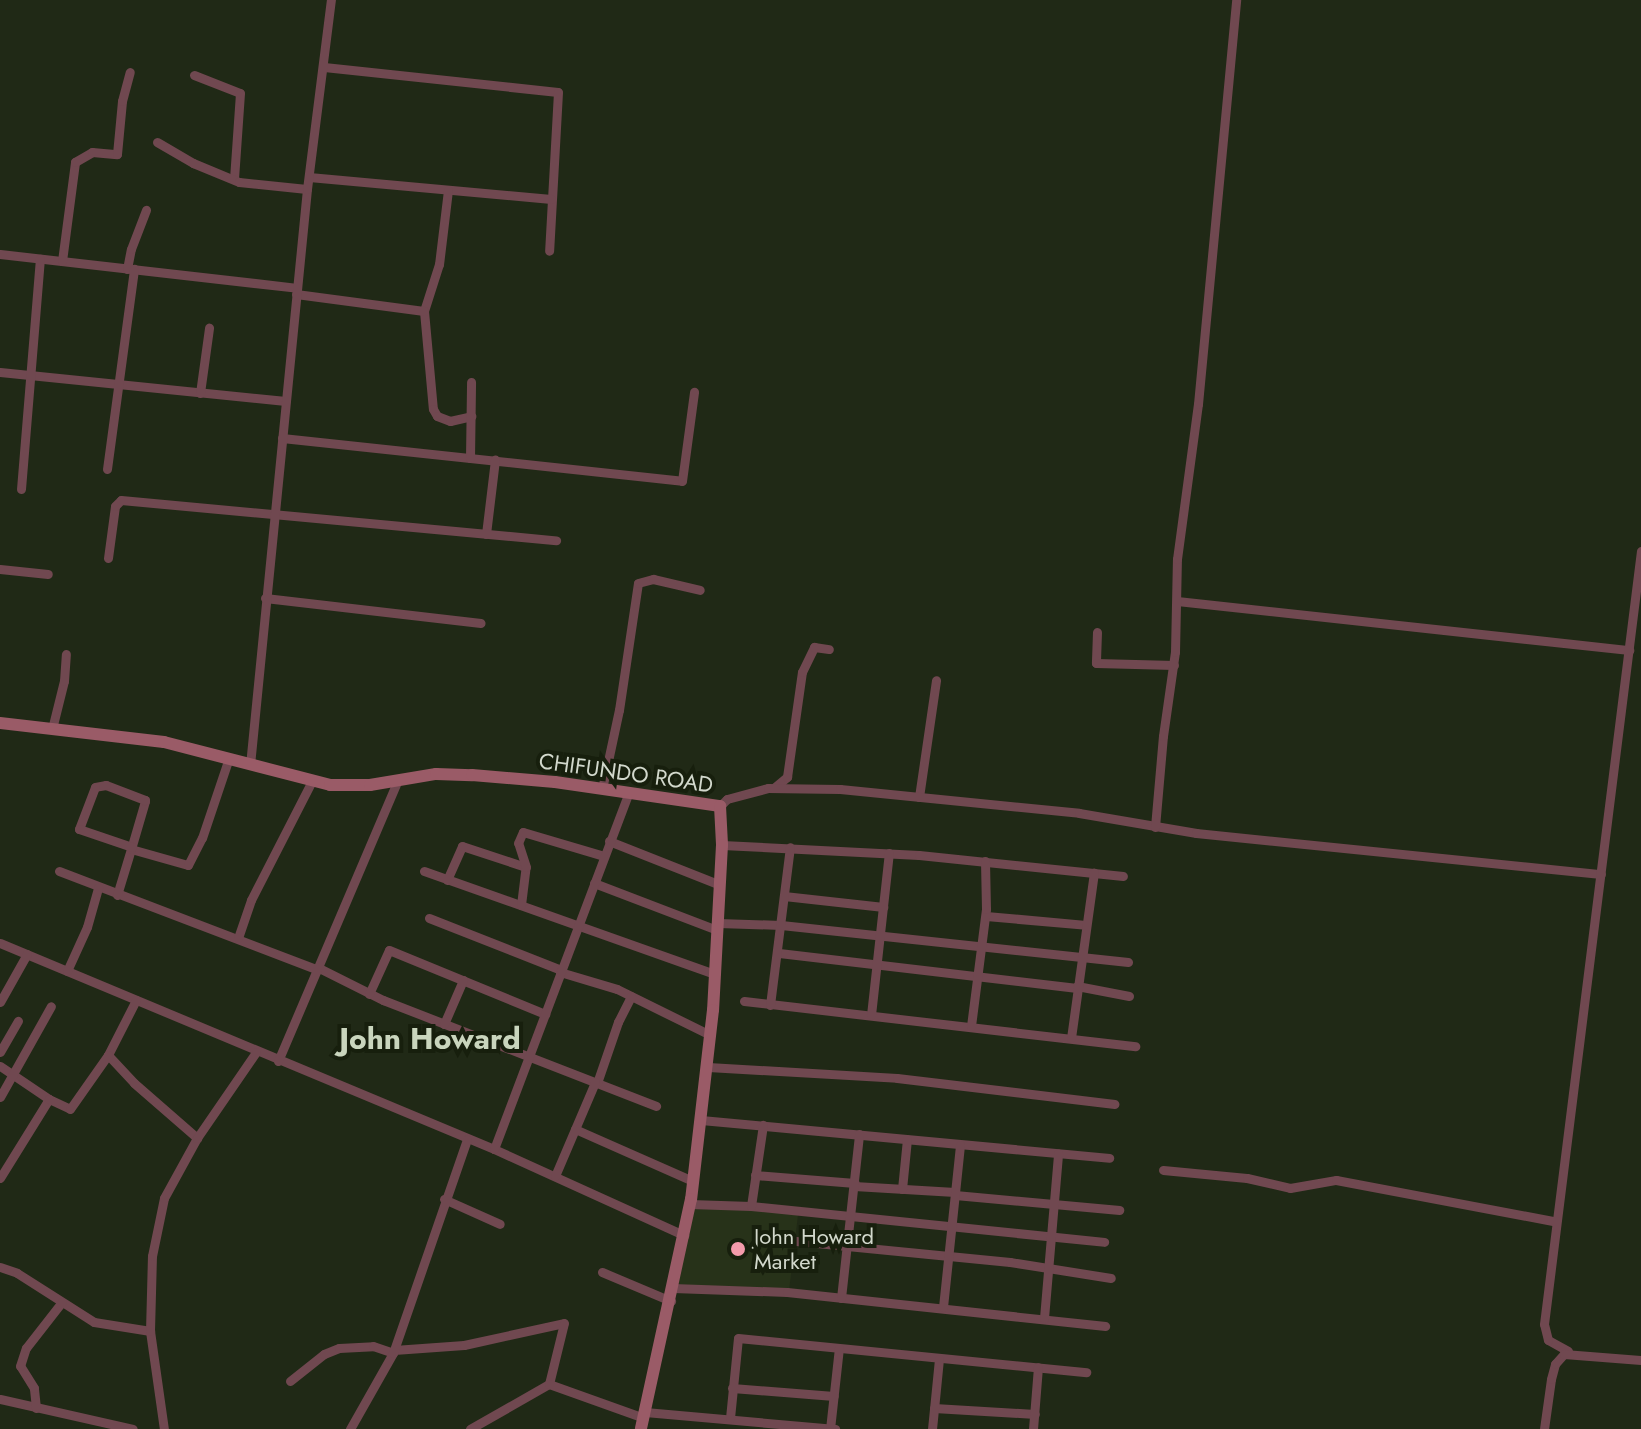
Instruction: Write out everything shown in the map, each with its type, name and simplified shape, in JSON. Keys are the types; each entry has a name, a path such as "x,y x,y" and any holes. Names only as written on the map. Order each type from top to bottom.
{"street":[{"path":"250,765 307,189 331,0"},
{"path":"1155,827 1163,736 1174,665 1177,559 1198,404 1236,0"},
{"path":"324,67 558,92 549,251"},
{"path":"62,261 75,162 92,152 117,154 122,101 130,72"},
{"path":"194,75 240,93 234,179"},
{"path":"157,142 193,163 234,179 255,185 307,189"},
{"path":"309,177 551,199"},
{"path":"448,190 439,264 424,311 433,409 443,420 471,416"},
{"path":"107,469 131,249 146,210"},
{"path":"0,254 297,291 424,311"},
{"path":"21,489 40,259"},
{"path":"200,393 209,328"},
{"path":"0,372 286,401"},
{"path":"470,458 471,382"},
{"path":"282,438 682,481 694,392"},
{"path":"486,534 495,460"},
{"path":"108,558 115,506 121,500 556,540"},
{"path":"1641,551 1554,1221 1544,1332 1553,1345 1568,1351 1641,1360"},
{"path":"0,569 48,574"},
{"path":"602,789 619,710 638,583 653,579 700,590"},
{"path":"265,598 481,623"},
{"path":"1177,601 1629,650"},
{"path":"1097,632 1096,663 1174,665"},
{"path":"775,788 787,777 802,672 814,647 829,649"},
{"path":"52,729 64,681 66,654"},
{"path":"919,797 936,680"},
{"name":"CHIFUNDO ROAD","path":"0,723 164,742 312,781 370,785 398,779 472,775 720,806 722,845 708,1067 690,1204 643,1420"},
{"path":"117,895 132,848 145,800 106,785 98,785 79,829 132,848 188,865 202,838 229,758"},
{"path":"278,1061 398,779"},
{"path":"238,938 251,900 312,781"},
{"path":"720,806 746,792 775,788 840,789 1079,813 1155,827 1601,874"},
{"path":"494,1149 628,794"},
{"path":"521,905 526,867 518,843 523,832 604,856"},
{"path":"609,841 720,885"},
{"path":"722,845 889,853 1123,876"},
{"path":"447,880 460,846 526,867"},
{"path":"770,1005 790,847"},
{"path":"871,1015 889,853"},
{"path":"971,1026 986,916 985,861"},
{"path":"59,871 318,969 369,994 656,1106"},
{"path":"424,871 715,974"},
{"path":"1071,1038 1094,873"},
{"path":"594,883 717,926 781,925 1128,962"},
{"path":"67,971 87,927 98,888"},
{"path":"784,896 883,907"},
{"path":"986,916 1086,925"},
{"path":"429,918 631,996 710,1035"},
{"path":"0,943 494,1149 684,1235"},
{"path":"369,994 389,950 545,1014"},
{"path":"779,953 1077,987 1129,996"},
{"path":"0,1002 27,954"},
{"path":"444,1024 463,980"},
{"path":"555,1176 631,996"},
{"path":"0,1066 49,1099 70,1109 108,1055 136,1000"},
{"path":"744,1001 1135,1046"},
{"path":"0,1097 51,1006"},
{"path":"0,1052 18,1021"},
{"path":"164,1429 150,1331 152,1256 159,1212 177,1171 197,1138 256,1052"},
{"path":"108,1055 134,1083 197,1138"},
{"path":"708,1067 897,1078 1114,1104"},
{"path":"0,1178 49,1099"},
{"path":"701,1120 1109,1158"},
{"path":"751,1206 763,1125"},
{"path":"575,1129 693,1181"},
{"path":"841,1298 859,1134"},
{"path":"350,1429 393,1351 467,1139"},
{"path":"902,1189 907,1139"},
{"path":"943,1307 960,1145"},
{"path":"1044,1318 1058,1154"},
{"path":"1163,1170 1247,1178 1280,1188 1336,1180 1554,1221"},
{"path":"755,1175 1119,1210"},
{"path":"444,1199 500,1224"},
{"path":"690,1204 751,1206 1104,1242"},
{"path":"796,1241 949,1256 1111,1278"},
{"path":"0,1267 17,1273 94,1322 150,1331"},
{"path":"602,1272 672,1294 765,1290 1105,1326"},
{"path":"36,1408 34,1388 20,1366 26,1348 62,1302"},
{"path":"290,1381 324,1354 339,1348 373,1346 393,1351 464,1345 564,1323 549,1384 470,1429"},
{"path":"725,1429 738,1338 1086,1372"},
{"path":"549,1384 643,1420 728,1418 832,1429 839,1348"},
{"path":"1544,1429 1555,1364 1568,1351"},
{"path":"932,1429 939,1359"},
{"path":"1033,1429 1038,1367"},
{"path":"732,1388 834,1396"},
{"path":"0,1399 133,1429"},
{"path":"934,1408 1035,1414"},
{"path":"65,1429 68,1415"}],"shaded area":[{"name":"John Howard Market","path":"691,1201 798,1215 789,1291 676,1284"}],"place":[{"name":"John Howard Market","path":"738,1249"}],"district":[{"name":"John Howard","path":"430,1039"}]}
